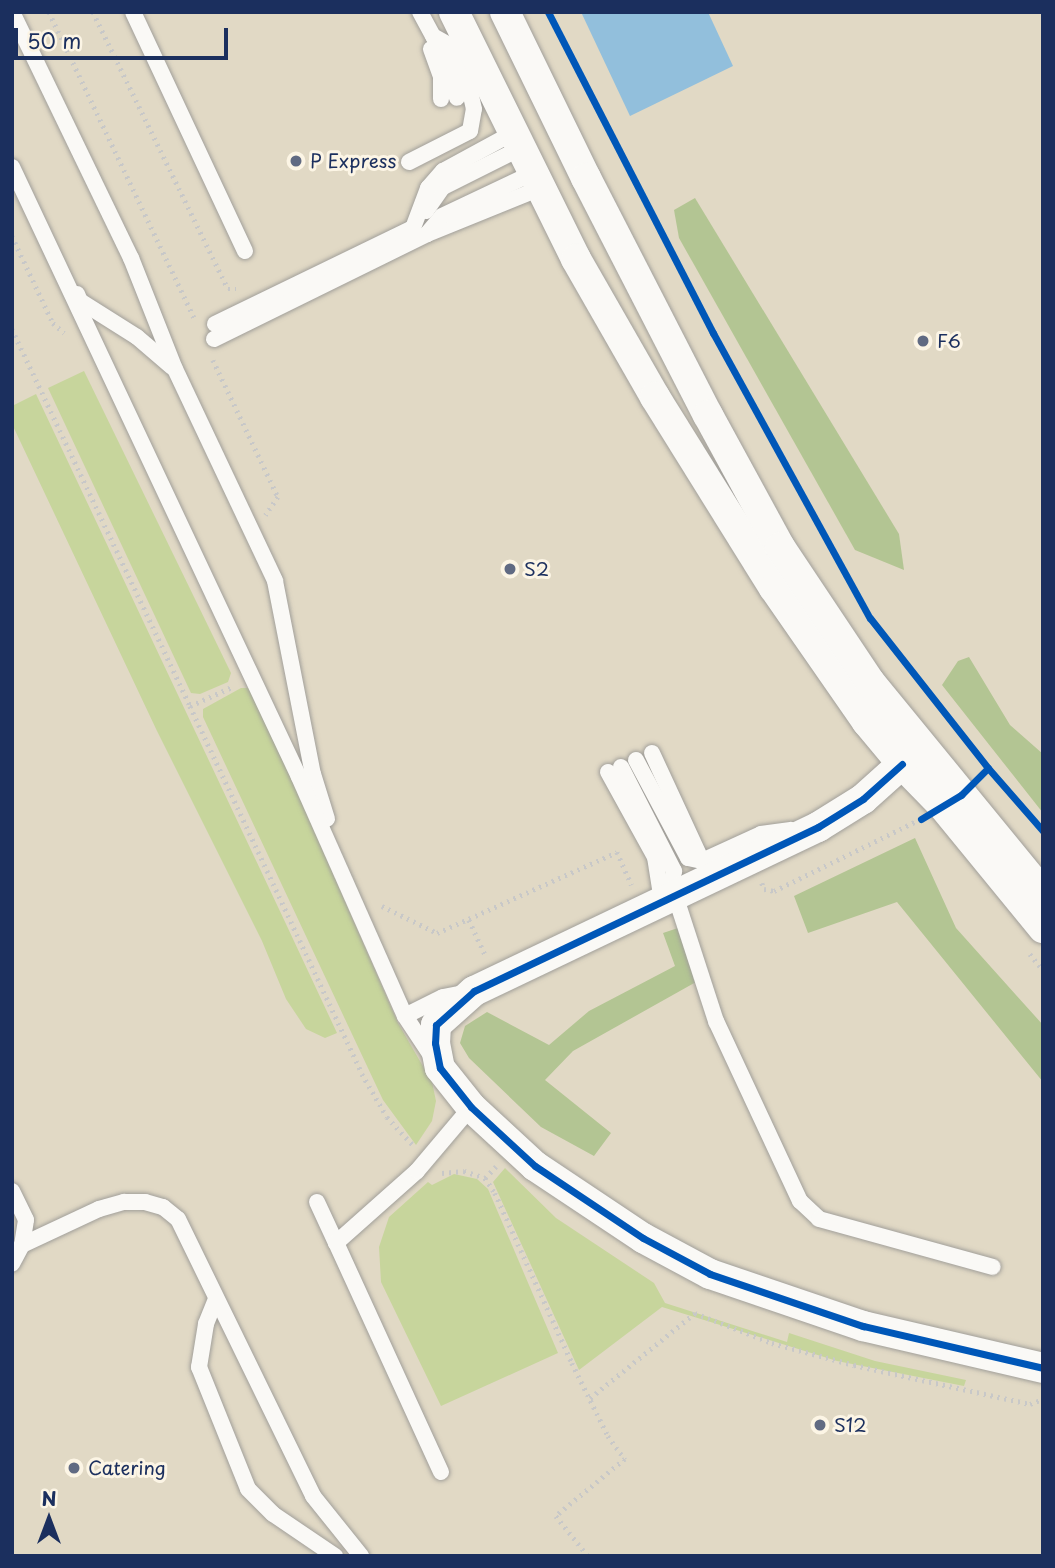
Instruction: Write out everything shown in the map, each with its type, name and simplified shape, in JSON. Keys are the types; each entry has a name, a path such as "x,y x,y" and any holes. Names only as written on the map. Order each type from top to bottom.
{"street":[{"path":"454,12 576,259 648,386 774,588 842,687 1043,893"},
{"path":"505,12 586,178 708,415 780,547 870,682 913,758 932,812 1034,938"},
{"path":"913,758 863,800 818,828 474,991 436,1025 435,1043 440,1068 471,1107 535,1166 643,1238 710,1274 863,1326 1043,1368"}],"lane":[{"path":"12,12 131,258 175,369 275,581 313,774 353,898"},
{"path":"133,12 246,251"},
{"path":"412,12 449,99 453,73 420,12"},
{"path":"409,162 470,131 474,109 465,71 449,45 433,36"},
{"path":"12,159 80,301 137,337 175,369"},
{"path":"420,231 272,298 214,332 420,231 527,160"},
{"path":"420,231 428,188 443,171 527,160"},
{"path":"12,167 253,678 405,1016 440,1068"},
{"path":"644,756 702,861 761,834 818,828"},
{"path":"615,770 674,871 668,898 716,1021 800,1201 819,1219 993,1266"},
{"path":"405,1016 443,997 474,991"},
{"path":"336,1243 426,1159 471,1107"},
{"path":"12,1191 26,1220 22,1245 12,1264"},
{"path":"22,1245 99,1209 124,1202 145,1202 163,1207 178,1219 198,1255 216,1299 313,1496 360,1556"},
{"path":"317,1202 441,1472"},
{"path":"216,1299 206,1324 199,1367 248,1489 303,1537 320,1556"},
{"path":"303,1537 307,1556"},
{"path":"303,1537 335,1556"}],"path":[{"path":"93,12 228,289 267,286 272,298"},
{"path":"12,236 53,323 69,339"},
{"path":"12,329 362,1074 387,1116 443,1174 464,1171 485,1178 495,1193 608,1436 625,1459 556,1516 588,1556"},
{"path":"190,705 253,678"},
{"path":"758,876 764,889 774,891 932,812"},
{"path":"377,896 383,908 437,933 617,852"},
{"path":"1034,938 1043,970"},
{"path":"485,1178 513,1146"},
{"path":"590,1398 695,1313 772,1343 854,1365 1030,1404 1043,1399"}],"green space":[{"path":"695,198 899,534 904,570 855,550 679,238 674,210"},
{"path":"84,371 231,673 228,682 200,694 191,693 48,388"},
{"path":"36,394 337,1033 325,1038 306,1029 286,999 262,941 157,731 12,424 12,406"},
{"path":"969,657 1010,725 1043,754 1043,813 942,685 958,661"},
{"path":"241,688 252,688 398,1023 432,1082 436,1101 432,1121 416,1145 383,1100 203,717 203,709"},
{"path":"915,838 956,928 1043,1025 1043,1082 897,902 808,933 794,896"},
{"path":"678,928 696,982 573,1051 545,1080 611,1133 594,1156 541,1127 469,1058 460,1043 465,1026 487,1012 549,1045 589,1011 675,966 663,933"},
{"path":"505,1168 556,1218 654,1283 665,1303 787,1342 789,1333 875,1361 966,1380 964,1386 837,1361 662,1307 579,1370 493,1182"},
{"path":"454,1174 477,1179 488,1189 558,1353 441,1406 381,1282 379,1247 389,1217 428,1182 432,1185"}],"water":[{"path":"581,12 708,12 733,66 630,116"}],"cycle path":[{"path":"548,12 713,333 870,618 988,768"},
{"path":"902,764 863,799 818,827 474,991 436,1025 435,1043 440,1068 471,1107 535,1166 643,1238 710,1274 863,1326 1043,1368"},
{"path":"921,819 961,795 988,768 1043,831"}],"place":[{"name":"P Express","path":"296,161"},
{"name":"F6","path":"923,341"},
{"name":"S2","path":"510,569"},
{"name":"S12","path":"820,1425"},
{"name":"Catering","path":"74,1468"}]}
